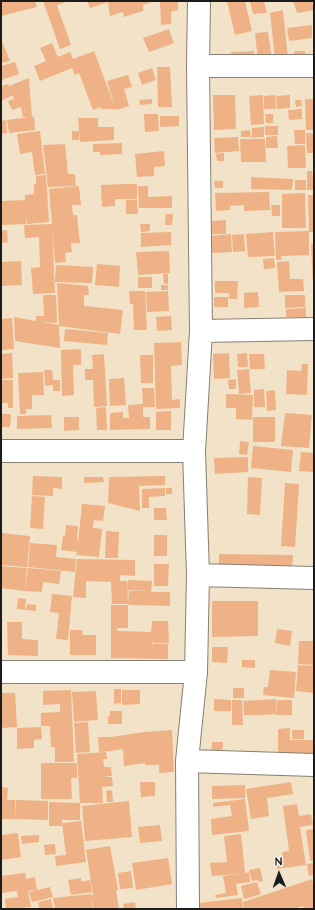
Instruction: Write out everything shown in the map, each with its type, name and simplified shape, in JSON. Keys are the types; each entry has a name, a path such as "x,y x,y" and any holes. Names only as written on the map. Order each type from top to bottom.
{"street":[{"path":"188,909 187,761 196,672 198,575 194,451 201,331 198,66 200,1"},
{"path":"198,66 314,66"},
{"path":"201,331 314,329"},
{"path":"1,451 194,451"},
{"path":"198,575 314,578"},
{"path":"1,672 196,672"},
{"path":"187,761 314,765"}],"building":[{"path":"1,1 35,1 37,7 1,16"},
{"path":"43,1 69,1 57,5 71,45 60,49"},
{"path":"87,1 154,1 143,5 143,11 124,17 123,12 110,16 108,2 90,8"},
{"path":"160,1 178,1 178,10 171,12 171,24 161,25"},
{"path":"227,1 245,1 252,31 235,35"},
{"path":"250,1 264,1 267,13 253,14"},
{"path":"293,1 312,1 314,10 297,13"},
{"path":"283,10 288,59 275,59 270,13"},
{"path":"312,25 312,38 289,41 287,28"},
{"path":"169,29 174,43 149,52 143,38"},
{"path":"268,32 272,60 258,61 255,33"},
{"path":"1,39 10,61 1,63"},
{"path":"52,43 58,57 70,52 73,59 94,51 115,107 107,81 128,75 132,87 124,89 129,106 116,110 101,109 100,107 93,110 79,73 75,75 72,68 40,81 34,66 46,61 40,48"},
{"path":"254,51 254,64 232,64 231,52"},
{"path":"294,51 305,51 306,62 295,63"},
{"path":"15,62 19,74 1,80 1,66"},
{"path":"157,67 170,67 172,107 158,107"},
{"path":"152,68 156,80 142,85 138,73"},
{"path":"29,78 32,117 34,116 35,130 9,133 7,120 29,117 23,117 21,107 12,110 8,101 14,99 13,95 1,101 2,86 8,84 9,86"},
{"path":"213,95 235,95 236,129 214,130"},
{"path":"263,95 264,124 251,125 249,96"},
{"path":"275,95 276,109 264,109 264,96"},
{"path":"290,95 290,108 277,109 276,96"},
{"path":"152,99 152,104 140,105 139,100"},
{"path":"305,99 314,99 314,130 306,130"},
{"path":"295,100 301,100 302,106 296,107"},
{"path":"302,109 302,119 289,120 288,110"},
{"path":"144,114 158,114 159,131 145,132"},
{"path":"265,114 273,114 273,123 266,123"},
{"path":"160,116 179,116 179,126 160,127"},
{"path":"78,118 98,118 98,127 114,127 114,140 80,142"},
{"path":"6,120 7,133 1,134 1,121"},
{"path":"265,126 278,126 278,135 265,135"},
{"path":"264,127 264,137 252,138 252,128"},
{"path":"250,130 251,137 241,137 241,131"},
{"path":"294,130 305,130 305,144 295,144"},
{"path":"40,131 45,174 35,175 32,152 20,154 17,134"},
{"path":"72,131 79,131 79,140 72,140"},
{"path":"306,133 314,133 314,153 307,153"},
{"path":"277,136 278,148 266,148 266,137"},
{"path":"238,137 239,151 215,153 214,138"},
{"path":"240,139 265,139 266,162 241,162"},
{"path":"122,143 122,154 100,155 100,152 93,152 93,144"},
{"path":"65,144 68,174 75,174 76,186 48,187 43,145"},
{"path":"305,145 306,168 288,168 287,146"},
{"path":"164,151 165,166 154,167 154,176 137,177 135,154"},
{"path":"224,153 224,161 217,161 216,154"},
{"path":"307,171 312,171 314,190 307,190"},
{"path":"46,175 49,222 27,224 26,217 26,224 1,225 1,201 25,200 25,195 34,194 36,176"},
{"path":"251,177 293,179 292,190 251,189"},
{"path":"295,180 306,180 306,190 295,190"},
{"path":"214,181 223,181 223,188 215,188"},
{"path":"137,184 137,199 115,199 115,206 102,207 101,185"},
{"path":"79,186 81,205 72,205 73,215 77,215 80,243 71,243 72,252 65,253 66,262 55,263 52,225 55,293 33,294 31,268 40,267 39,237 25,238 24,225 52,224 49,189"},
{"path":"138,186 148,186 148,197 172,196 172,208 139,208"},
{"path":"269,192 270,210 244,211 244,205 230,206 230,210 216,211 215,193"},
{"path":"305,193 306,228 282,228 282,194"},
{"path":"308,195 314,195 314,232 309,232 309,255 281,256 282,260 276,260 275,232 309,231"},
{"path":"126,200 137,200 138,214 126,214"},
{"path":"271,205 280,205 280,216 272,216"},
{"path":"166,214 173,214 172,225 165,225"},
{"path":"226,220 226,234 212,234 211,221"},
{"path":"140,224 150,224 150,231 141,232"},
{"path":"7,230 8,242 1,243 1,231"},
{"path":"171,232 171,245 141,247 141,233"},
{"path":"273,232 275,256 248,257 246,234"},
{"path":"231,234 232,252 212,253 210,236"},
{"path":"244,234 245,251 233,252 232,235"},
{"path":"311,244 314,244 314,285 313,285"},
{"path":"169,251 170,273 138,275 136,252"},
{"path":"274,258 275,268 264,269 263,259"},
{"path":"21,261 22,285 1,286 1,262"},
{"path":"289,261 290,279 303,279 304,291 279,292 277,262"},
{"path":"97,264 120,266 119,287 95,285"},
{"path":"56,265 93,267 92,283 55,282"},
{"path":"163,274 168,274 168,284 164,284"},
{"path":"138,277 152,277 152,288 138,288"},
{"path":"215,281 238,281 237,299 229,299 229,293 215,293"},
{"path":"57,283 88,286 89,295 84,295 84,306 123,310 120,334 59,326 60,348 15,341 14,317 36,321 36,316 44,316 43,295 56,295 57,323 41,322 59,325"},
{"path":"161,285 168,285 168,290 161,290"},
{"path":"129,291 145,291 147,330 134,330 133,304 130,304"},
{"path":"168,291 169,311 147,312 146,292"},
{"path":"258,292 259,307 244,308 244,293"},
{"path":"285,295 305,295 305,307 285,308"},
{"path":"214,297 228,297 228,307 214,307"},
{"path":"306,308 306,317 286,317 286,309"},
{"path":"171,316 172,330 157,331 156,317"},
{"path":"12,318 14,349 1,350 1,319"},
{"path":"65,329 108,333 107,345 64,341"},
{"path":"181,342 182,365 171,366 172,400 180,399 180,408 156,409 154,343"},
{"path":"81,349 81,365 73,365 74,395 62,396 61,350"},
{"path":"12,353 13,378 1,379 1,354"},
{"path":"229,353 230,378 214,379 213,354"},
{"path":"247,353 248,367 238,367 237,354"},
{"path":"104,354 107,406 94,407 93,380 85,380 85,369 93,369 92,355"},
{"path":"249,354 264,354 265,369 250,369"},
{"path":"140,355 153,355 153,383 141,383"},
{"path":"302,364 308,364 307,395 286,394 287,370 301,371"},
{"path":"249,369 251,393 239,394 237,370"},
{"path":"44,370 52,370 53,380 60,380 60,391 53,391 53,385 45,386"},
{"path":"43,372 44,395 32,395 32,409 26,409 26,414 20,414 18,373"},
{"path":"124,378 126,405 110,406 109,379"},
{"path":"236,379 236,389 229,389 228,380"},
{"path":"1,380 13,380 13,408 8,408 8,403 1,403"},
{"path":"142,388 154,388 155,407 143,407 143,417 150,417 150,429 110,430 110,413 123,412 123,418 129,418 128,405 143,404"},
{"path":"264,389 265,407 254,407 254,390"},
{"path":"275,390 276,410 267,411 266,391"},
{"path":"226,394 253,395 252,420 236,419 236,408 226,408"},
{"path":"106,407 107,430 97,430 96,408"},
{"path":"171,411 171,430 156,430 156,412"},
{"path":"285,413 312,415 309,448 281,446"},
{"path":"1,414 11,414 10,427 1,427"},
{"path":"51,415 52,428 17,429 17,416"},
{"path":"64,417 79,417 79,430 64,431"},
{"path":"253,417 275,417 275,442 253,442"},
{"path":"240,441 249,442 247,455 239,454"},
{"path":"253,446 293,450 291,472 251,468"},
{"path":"301,452 314,453 314,472 299,471"},
{"path":"248,457 248,472 215,474 214,458"},
{"path":"33,476 62,477 62,489 53,488 53,496 32,495"},
{"path":"165,476 165,485 139,486 140,511 108,503 109,477"},
{"path":"84,477 103,477 104,482 84,483"},
{"path":"248,477 262,478 260,515 247,514"},
{"path":"285,483 299,484 295,547 281,546"},
{"path":"165,488 165,496 149,497 149,508 142,508 142,489"},
{"path":"166,488 172,488 172,494 166,494"},
{"path":"32,496 45,497 43,529 30,528"},
{"path":"82,504 105,506 103,521 94,520 93,528 102,529 99,557 76,555 77,552 61,550 66,525 78,526 78,542"},
{"path":"154,508 166,508 167,520 154,520"},
{"path":"106,531 119,532 118,558 105,558"},
{"path":"1,533 30,536 27,567 1,565"},
{"path":"154,535 167,535 167,556 154,556"},
{"path":"30,543 57,545 56,557 76,559 75,572 28,567"},
{"path":"219,554 293,555 292,569 219,568"},
{"path":"77,559 135,560 135,576 120,575 120,581 127,581 128,604 112,604 111,582 86,581 86,598 73,597"},
{"path":"154,564 169,564 168,586 154,586"},
{"path":"1,566 27,568 25,591 1,588"},
{"path":"28,568 61,571 59,584 43,582 42,592 25,591"},
{"path":"128,580 152,581 151,592 170,592 170,606 128,605 129,591 148,591 127,590"},
{"path":"52,594 72,596 68,640 56,639 59,613 50,612"},
{"path":"18,598 26,599 25,610 17,609"},
{"path":"212,601 258,601 258,636 212,637"},
{"path":"27,604 36,605 36,611 26,610"},
{"path":"111,605 128,605 128,628 117,628 117,631 151,632 152,621 168,621 169,643 152,642 152,644 168,644 168,659 111,658"},
{"path":"7,622 22,622 22,639 38,640 38,656 8,655"},
{"path":"277,629 292,631 290,646 275,643"},
{"path":"70,630 82,630 83,635 96,635 96,655 70,655"},
{"path":"299,641 314,641 314,665 298,664"},
{"path":"212,647 228,647 227,663 212,662"},
{"path":"242,660 255,660 255,668 242,667"},
{"path":"298,665 314,666 314,693 296,691"},
{"path":"270,670 296,672 294,698 263,695 264,687 268,687"},
{"path":"233,688 244,688 244,698 233,698"},
{"path":"114,689 121,689 121,703 114,704"},
{"path":"71,690 74,762 55,762 55,747 51,747 50,726 41,726 41,713 60,712 60,704 43,705 43,691"},
{"path":"122,690 140,690 140,704 122,705"},
{"path":"96,691 98,720 74,722 72,692"},
{"path":"1,693 15,693 17,727 2,728"},
{"path":"214,699 231,700 231,711 214,711"},
{"path":"276,699 277,714 261,715 260,700"},
{"path":"232,700 242,700 243,725 232,725"},
{"path":"260,700 261,715 244,715 243,701"},
{"path":"277,700 292,700 292,715 277,715"},
{"path":"110,711 122,711 122,724 108,724 108,716 110,716"},
{"path":"88,722 90,752 76,753 74,723"},
{"path":"41,727 42,739 34,740 34,748 17,749 17,728"},
{"path":"290,728 290,740 314,740 314,755 278,756 278,729"},
{"path":"172,730 174,772 159,773 159,765 145,765 145,763 124,766 123,749 99,752 98,737 111,737 144,732"},
{"path":"292,730 304,730 304,739 292,739"},
{"path":"212,742 223,742 222,756 211,755"},
{"path":"106,752 107,759 103,759 104,767 111,767 112,776 101,777 112,777 113,786 102,787 103,803 80,803 77,754"},
{"path":"41,763 77,763 77,778 71,778 72,799 41,799"},
{"path":"140,782 155,782 155,796 141,797"},
{"path":"291,782 293,794 267,798 269,816 251,819 246,789"},
{"path":"245,785 245,798 212,799 212,786"},
{"path":"1,787 8,788 7,800 15,800 15,819 1,819"},
{"path":"112,790 113,802 107,802 106,791"},
{"path":"245,799 249,831 212,835 211,819 232,816 230,805 213,807 213,803"},
{"path":"16,800 48,801 48,820 15,819"},
{"path":"129,801 132,837 85,841 82,806"},
{"path":"49,802 80,803 80,820 62,820 62,826 49,826"},
{"path":"297,804 299,816 311,814 313,825 300,827 306,865 277,869 276,858 283,858 282,852 289,851 283,806"},
{"path":"81,821 86,862 56,866 55,856 66,855 62,823"},
{"path":"160,825 162,841 140,843 138,827"},
{"path":"314,829 314,860 310,861 306,830"},
{"path":"18,833 21,857 1,860 1,835"},
{"path":"241,834 245,873 249,872 250,882 236,884 238,895 216,898 215,895 226,893 223,876 239,874 212,876 210,863 227,862 224,836"},
{"path":"39,835 39,842 22,844 21,836"},
{"path":"55,844 56,854 45,855 44,845"},
{"path":"110,846 118,890 116,890 119,909 94,909 86,850"},
{"path":"168,858 172,884 136,890 132,863"},
{"path":"314,863 314,875 309,876 307,864"},
{"path":"260,868 263,881 252,881 249,870"},
{"path":"131,871 133,888 120,889 118,873"},
{"path":"25,873 26,879 35,877 37,890 28,891 31,907 6,909 5,899 18,897 17,891 22,890 1,893 1,876"},
{"path":"81,878 81,882 90,880 92,892 71,895 68,880"},
{"path":"312,879 314,888 314,909 304,909 303,906 294,909 244,909 243,902"},
{"path":"257,882 261,894 244,899 241,886"},
{"path":"50,887 53,897 32,902 29,892"},
{"path":"91,894 93,909 55,909 53,898"},
{"path":"242,898 243,909 199,909 198,903"},
{"path":"51,899 53,909 40,909 38,902"},
{"path":"135,902 136,909 124,909 123,904"}]}
